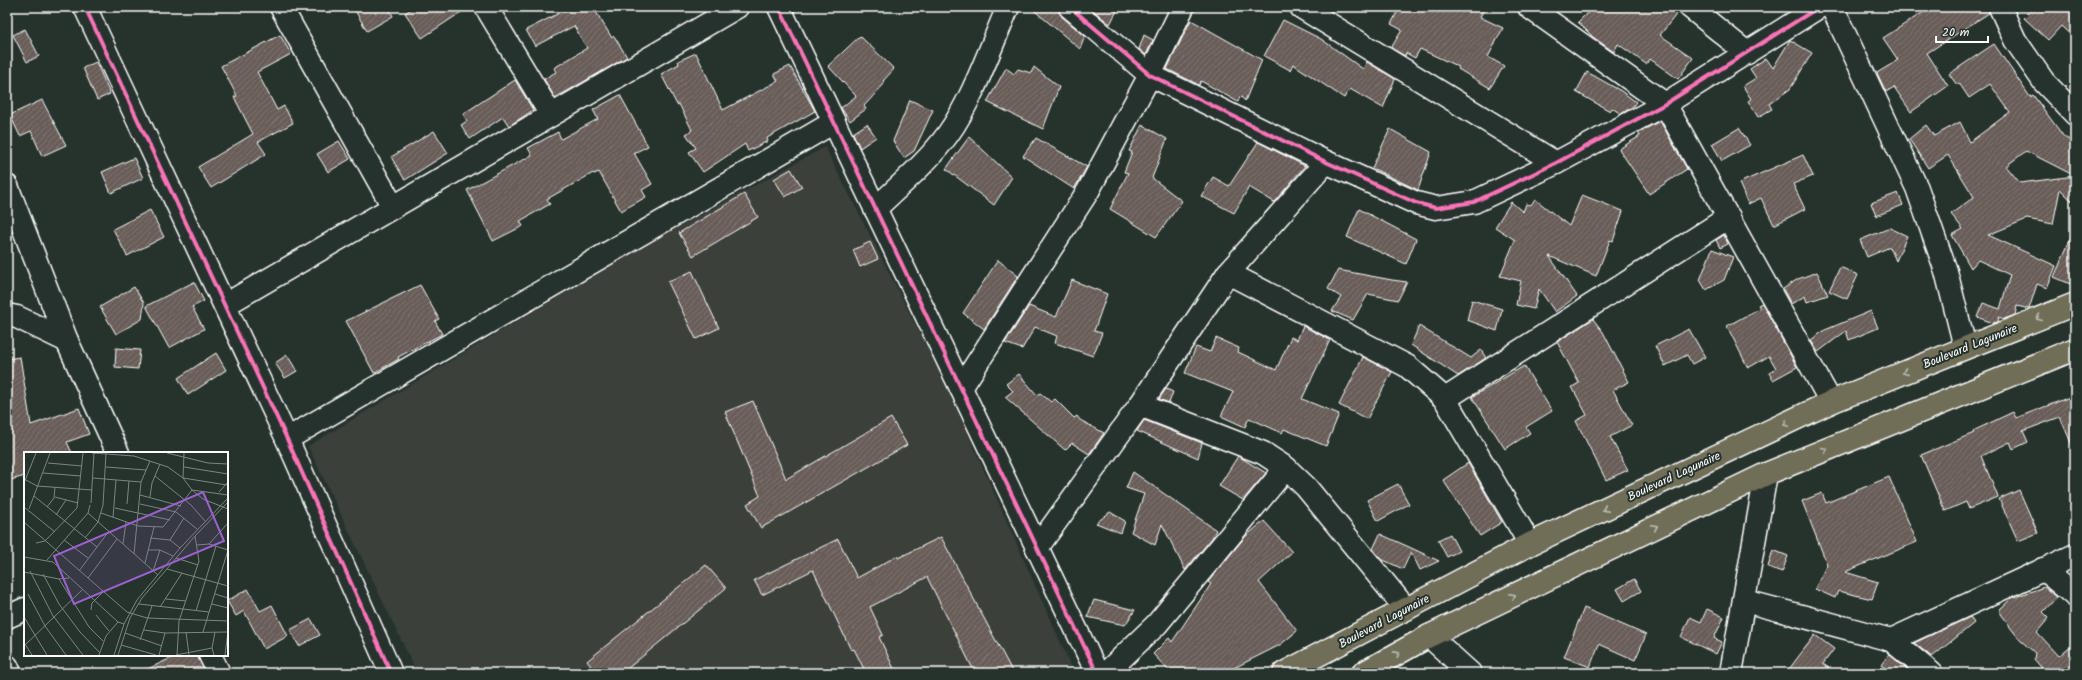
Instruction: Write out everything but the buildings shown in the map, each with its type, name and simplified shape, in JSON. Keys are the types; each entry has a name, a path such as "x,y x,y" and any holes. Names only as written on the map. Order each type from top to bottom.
{"main road":[{"name":"Boulevard Lagunaire","path":"1284,673 1530,544 1831,402 2075,304"},
{"path":"1363,673 1429,636 1766,474 2075,349"}],"street":[{"path":"85,7 287,438 391,673"},
{"path":"282,7 393,207"},
{"path":"486,7 551,115"},
{"path":"225,305 737,7"},
{"path":"779,7 1097,673"},
{"path":"875,209 929,158 948,133 966,102 1008,7"},
{"path":"1070,7 1150,75 1326,162 1416,202 1436,208 1474,202 1556,163 1665,104 1819,7"},
{"path":"961,388 1088,191 1150,75 1183,7"},
{"path":"1301,7 1556,163"},
{"path":"1529,7 1665,104 1831,402"},
{"path":"1690,7 1747,53"},
{"path":"1832,7 1917,188 1946,271 1965,347"},
{"path":"2000,7 2015,40 2044,82 2075,114"},
{"path":"287,438 834,122"},
{"path":"1037,548 1140,405 1228,274 1326,162"},
{"path":"7,186 67,340 118,452"},
{"path":"1445,399 1729,217"},
{"path":"1228,274 1407,366 1445,399 1530,544"},
{"path":"7,315 17,317 67,340"},
{"path":"1140,405 1263,453 1286,468 1306,487 1406,609"},
{"path":"1106,673 1157,624 1286,468"},
{"path":"1731,673 1745,601 1766,474"},
{"path":"1891,640 2075,555"},
{"path":"2043,569 2075,596"},
{"path":"1745,601 1891,640 1931,673"},
{"path":"7,616 24,609"},
{"path":"1429,636 1470,673"},
{"path":"210,656 219,673"},
{"path":"7,666 10,673"}],"shaded area":[{"path":"825,147 947,387 1074,673 417,673 308,446 635,251"}],"cycle path":[{"path":"85,7 287,439 391,673"},
{"path":"779,7 1097,673"},
{"path":"1070,7 1150,75 1326,162 1416,203 1436,208 1474,202 1556,163 1665,104 1819,7"}]}
